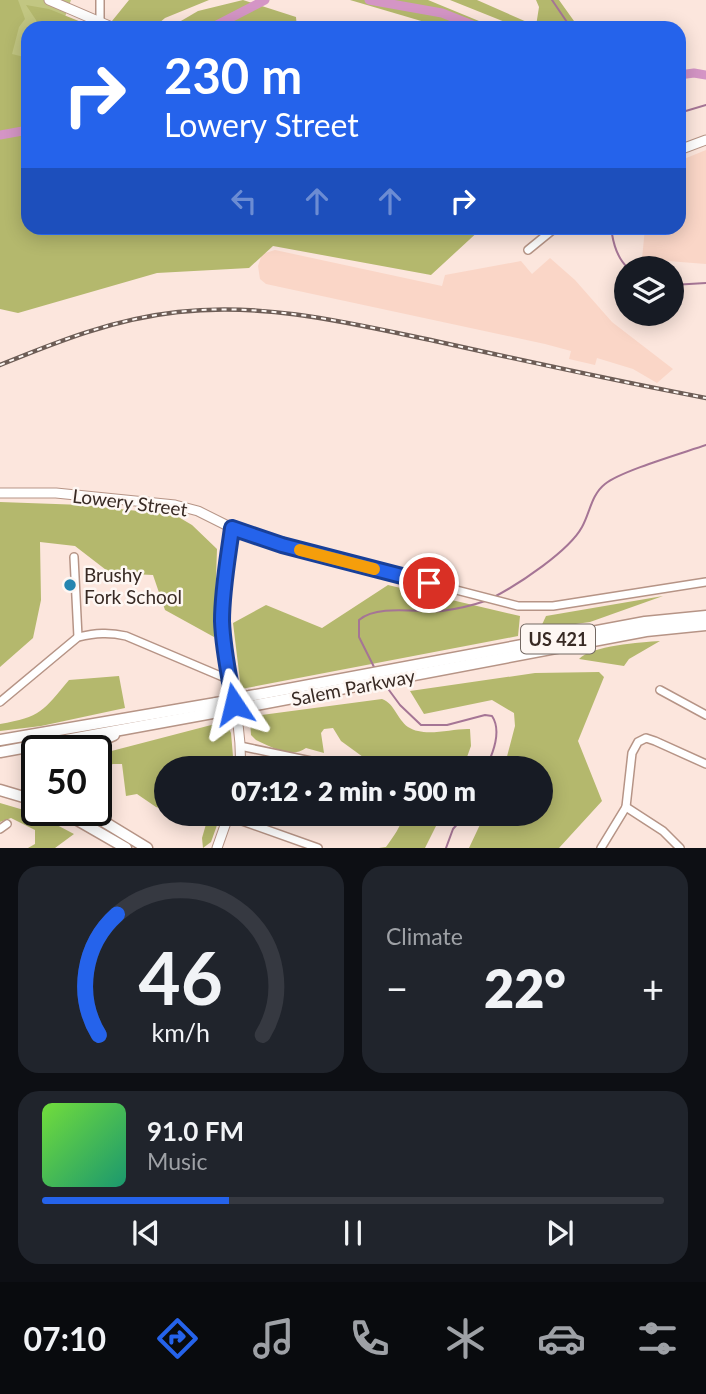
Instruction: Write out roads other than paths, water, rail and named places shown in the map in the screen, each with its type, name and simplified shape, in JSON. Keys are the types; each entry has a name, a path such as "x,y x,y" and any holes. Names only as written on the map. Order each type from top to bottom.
{"highway":[{"name":"Salem Parkway","path":"413,671 636,624 706,616"},
{"name":"Salem Parkway","path":"0,740 217,707 628,635 706,625"},
{"name":"Salem Parkway","path":"0,752 131,728 217,707"},
{"path":"112,736 131,728"},
{"path":"0,790 21,796"},
{"path":"88,826 126,848"},
{"path":"111,826 147,848"}],"main road":[{"path":"49,0 98,21"},
{"path":"686,147 706,140"},
{"name":"Lowery Street","path":"0,493 57,493 175,505 198,511 232,528"},
{"path":"232,528 223,608 224,647 240,756"},
{"path":"217,848 225,826"}],"street":[{"path":"100,0 100,21"},
{"path":"528,250 546,235"},
{"name":"Lowery Street","path":"232,528 282,545 528,607 553,606 706,582"},
{"path":"74,557 78,637"},
{"path":"0,702 78,637 109,632 126,636 230,680"},
{"path":"660,690 706,715"},
{"path":"601,848 626,807 632,753 641,740 646,738 655,741 706,764"},
{"path":"240,746 287,756"},
{"path":"626,807 663,831 680,848"},
{"path":"259,826 318,848"}],"waterway":[{"path":"224,21 265,0"},
{"path":"369,0 442,13 462,21"},
{"path":"552,0 566,21"},
{"path":"686,74 706,75"},
{"path":"686,111 706,105"},
{"path":"0,135 21,131"},
{"path":"612,235 619,256"},
{"path":"684,284 706,283"},
{"path":"494,597 555,556 576,536 600,488 605,484 638,468 706,445"},
{"path":"375,669 359,637 359,620 367,615 399,610 442,611 485,601"},
{"path":"386,686 400,705 421,725 447,725 485,715 492,716 496,735 491,756"},
{"path":"446,848 456,826"}],"railway":[{"path":"0,365 65,340 131,320 178,312 243,310 339,321 706,398"}],"place":[{"name":"Brushy Fork School","path":"70,585"}]}
